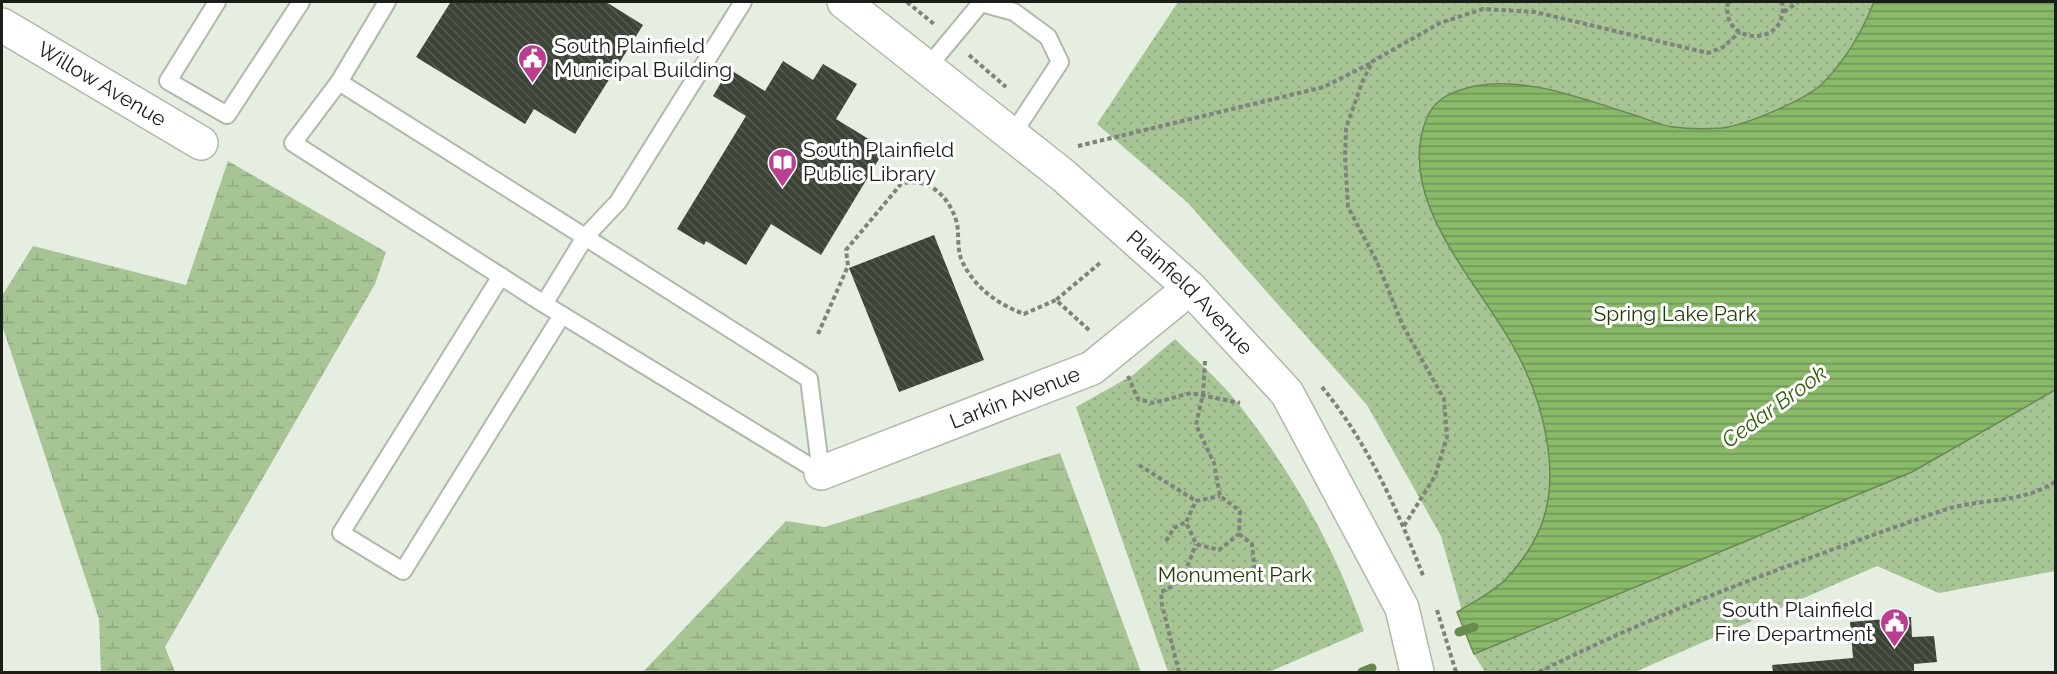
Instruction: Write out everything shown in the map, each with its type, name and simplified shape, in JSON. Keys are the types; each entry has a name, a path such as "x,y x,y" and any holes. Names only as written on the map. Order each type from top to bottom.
{"street":[{"name":"Plainfield Avenue","path":"844,2 1064,176 1190,288 1287,393 1402,608 1417,672"},
{"name":"Willow Avenue","path":"2,25 201,143"},
{"name":"Larkin Avenue","path":"821,473 1092,368 1190,288"}],"lane":[{"path":"217,2 168,81 228,115 301,2"},
{"path":"387,2 339,82 292,143 544,304 821,473"},
{"path":"544,304 585,237 618,202 743,2"},
{"path":"927,68 981,3 1014,12 1048,37 1060,62 1012,135"},
{"path":"339,82 809,379 821,473"},
{"path":"501,276 341,533 403,571 562,315"}],"path":[{"path":"1728,2 1728,18 1740,32 1749,36 1768,34 1776,28 1783,12 1782,2"},
{"path":"1783,12 1798,2"},
{"path":"1078,146 1324,87 1440,23 1483,9 1535,12 1708,52 1723,47 1740,32"},
{"path":"1373,61 1346,128 1348,207 1377,262 1403,326 1444,399 1447,437 1435,476 1404,526"},
{"path":"818,334 848,266 846,250 901,183 909,181 931,185 948,202 957,221 962,260 983,290 1009,308 1024,314 1056,300 1100,263"},
{"path":"1056,300 1078,322 1094,333"},
{"path":"1196,544 1219,550 1239,534 1240,511 1220,496 1214,463 1196,425 1202,396 1205,361"},
{"path":"1128,376 1138,399 1153,403 1191,393 1240,403"},
{"path":"1139,465 1196,501 1220,496"},
{"path":"1539,672 1632,628 1732,586 1948,508 2007,498 2049,486 2055,481"},
{"path":"1166,541 1174,528 1186,522 1196,501"},
{"path":"1179,672 1162,605 1161,592 1176,586 1186,570 1196,544 1186,522"},
{"path":"1239,534 1252,544 1254,573"}],"green space":[{"name":"Spring Lake Park","path":"1178,2 2055,2 2055,571 1939,593 1877,566 1635,672 1485,672 1474,654 1441,536 1367,405 1188,203 1097,124"},
{"path":"228,161 386,252 375,284 165,647 175,672 101,672 99,619 2,325 2,296 33,246 186,285"},
{"name":"Monument Park","path":"1175,339 1229,393 1275,454 1325,540 1340,570 1364,631 1269,672 1168,672 1076,407 1133,375"},
{"path":"1060,453 1141,672 643,672 786,521 825,527"}],"water":[{"path":"1874,2 2055,2 2055,390 1912,472 1474,654 1457,612 1502,583 1530,549 1538,534 1548,502 1550,467 1543,421 1526,371 1498,321 1445,239 1431,210 1422,180 1419,150 1429,113 1437,103 1454,92 1487,84 1508,84 1570,95 1668,126 1704,129 1732,126 1789,104 1822,84 1852,46"}],"building":[{"name":"South Plainfield Municipal Building","path":"446,2 606,2 643,25 575,134 534,109 525,124 416,57 450,3"},
{"name":"South Plainfield Public Library","path":"783,61 813,80 823,64 857,84 836,119 885,149 821,255 771,224 746,265 706,241 704,245 677,229 746,116 713,96 729,69 765,91"},
{"path":"934,235 984,360 899,392 849,268"},
{"name":"South Plainfield Fire Department","path":"1911,617 1912,637 1934,636 1937,662 1914,664 1914,672 1773,672 1772,665 1853,658 1850,622"}],"waterway":[{"name":"Cedar Brook","path":"1459,632 1474,627"},
{"name":"Cedar Brook","path":"1362,672 1372,668"}],"place":[{"name":"South Plainfield Municipal Building","path":"533,84"},
{"name":"South Plainfield Public Library","path":"782,188"},
{"name":"South Plainfield Fire Department","path":"1894,648"}]}
